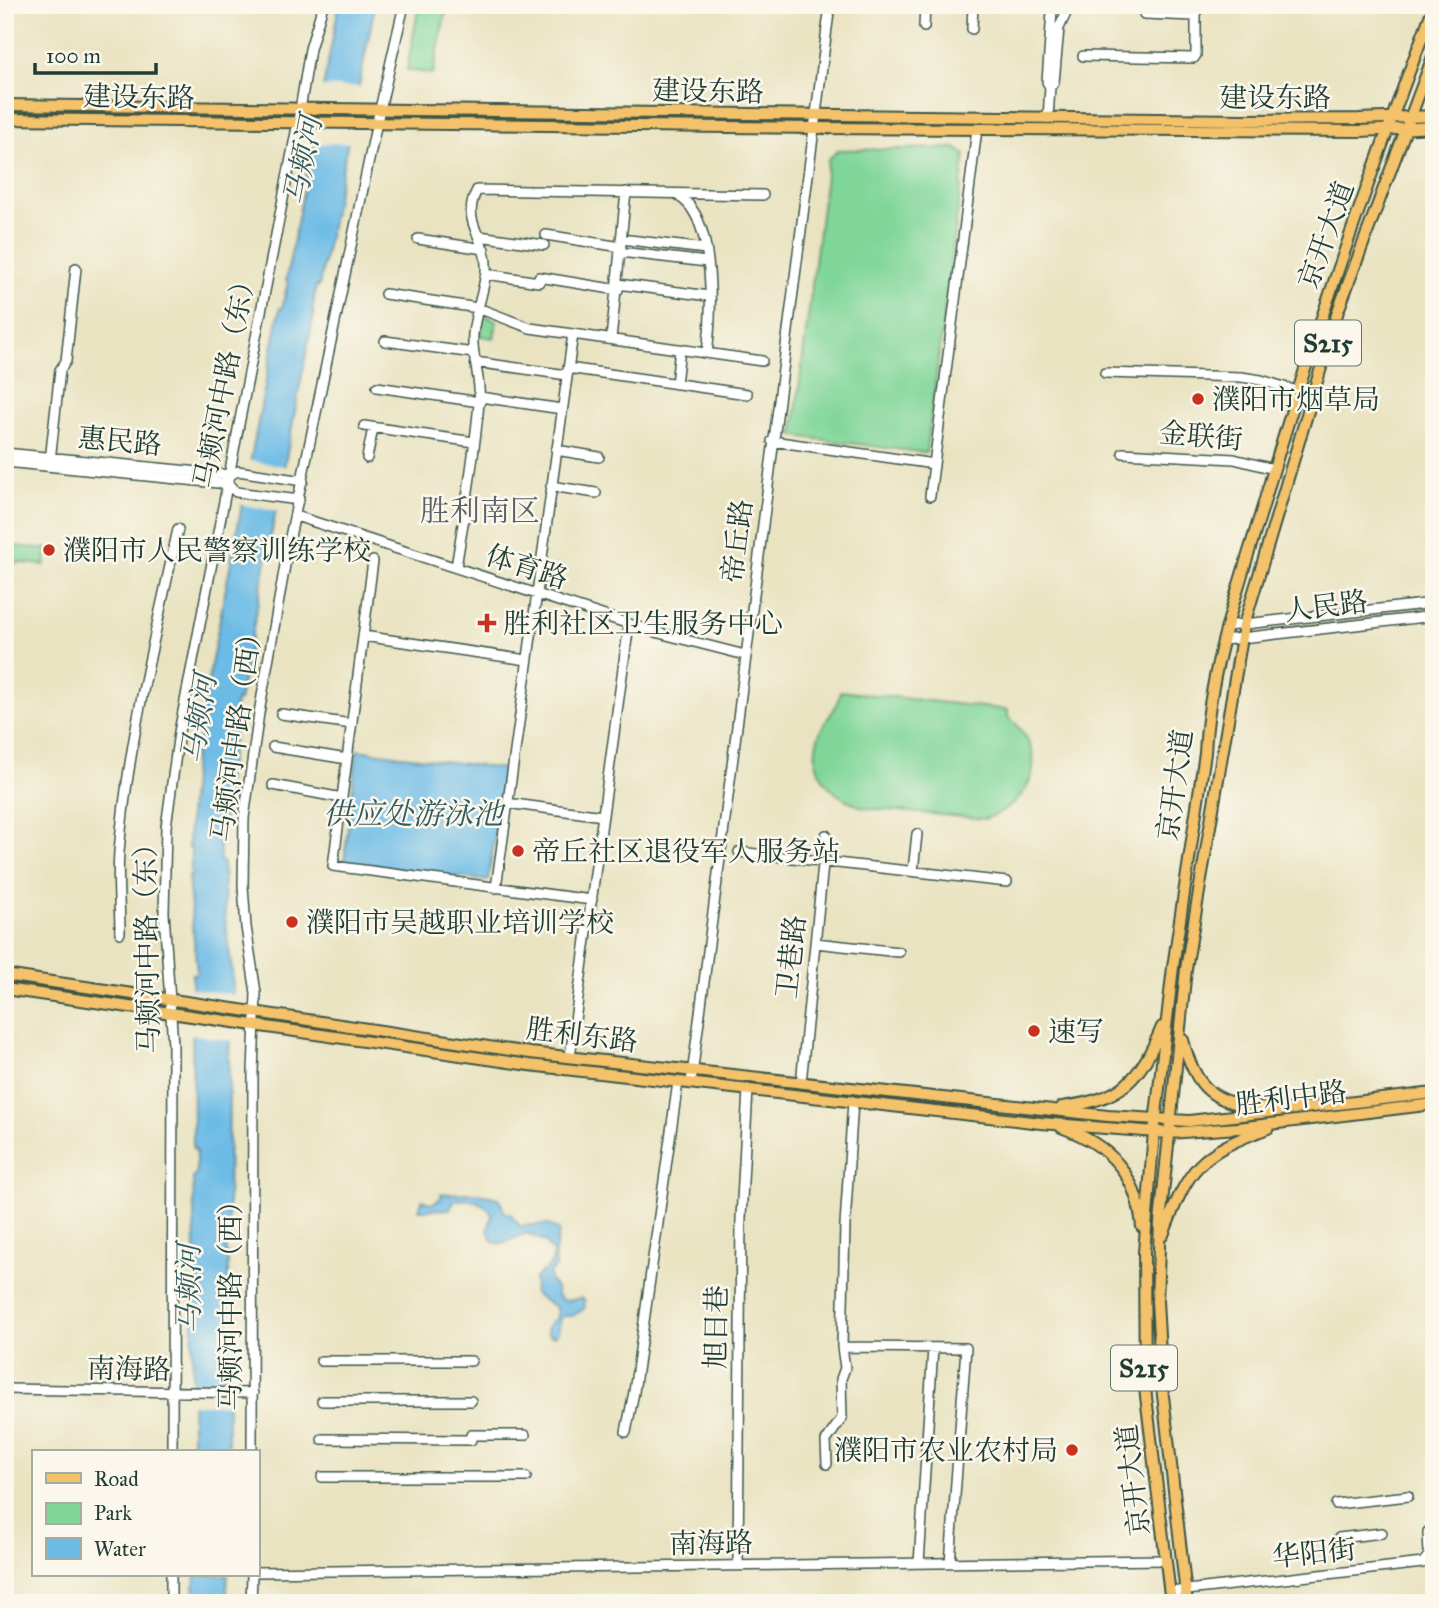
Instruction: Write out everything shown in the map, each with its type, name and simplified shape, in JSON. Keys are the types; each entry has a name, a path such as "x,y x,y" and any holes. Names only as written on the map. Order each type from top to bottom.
{"main road":[{"name":"京开大道","path":"1170,1597 1145,1388 1144,1252 1167,1015 1183,889 1205,753 1206,724 1227,626 1297,391 1324,306 1434,6"},
{"name":"京开大道","path":"1187,1603 1162,1387 1157,1301 1159,1245 1186,969 1244,625 1338,311 1434,54"},
{"name":"建设东路","path":"5,105 1048,118 1434,116"},
{"name":"建设东路","path":"5,119 977,129 1388,131 1434,127"},
{"name":"胜利东路","path":"5,975 251,1013 570,1057 692,1077 748,1090 1041,1123 1155,1126"},
{"name":"胜利东路","path":"5,989 515,1063 678,1082 692,1077 801,1083 1042,1110 1155,1126"},
{"path":"1042,1110 1093,1102 1110,1096 1125,1085 1147,1062 1167,1015"},
{"path":"1181,1030 1188,1064 1213,1095 1247,1106 1301,1108"},
{"name":"胜利中路","path":"1170,1127 1301,1108 1434,1093"},
{"name":"胜利中路","path":"1155,1126 1225,1129 1434,1104"},
{"path":"1159,1245 1188,1179 1211,1154 1252,1134 1299,1120"},
{"path":"1041,1123 1092,1140 1118,1163 1140,1205 1144,1252"}],"street":[{"name":"马颊河中路（东）","path":"172,1450 173,1045 164,900 169,795 190,674 232,477 304,108 310,49 323,5"},
{"name":"马颊河中路（西）","path":"253,1450 251,1013 256,993 243,886 244,818 259,713 296,516 299,481 373,122 404,5"},
{"name":"帝丘路","path":"692,1077 830,5"},
{"path":"924,27 925,5"},
{"path":"972,5 972,29"},
{"path":"1083,57 1194,58 1196,5"},
{"path":"1048,118 1050,8 1068,9 1059,28 1054,82 1049,87"},
{"path":"1144,14 1195,16"},
{"path":"930,496 977,129"},
{"path":"456,567 480,399 472,336 486,274 484,249 471,222 473,197 477,190 763,195"},
{"path":"611,340 626,192"},
{"path":"677,194 692,209 706,249 709,296 707,353"},
{"path":"545,235 707,262"},
{"path":"479,236 544,245"},
{"path":"418,239 484,249"},
{"path":"621,246 706,249"},
{"path":"50,462 60,370 66,361 76,268"},
{"path":"486,274 709,296"},
{"path":"385,294 478,308 530,328 762,361"},
{"path":"496,888 573,334"},
{"path":"385,341 567,372 747,394"},
{"path":"676,384 680,349"},
{"path":"1105,373 1241,377 1297,391"},
{"path":"377,387 562,409"},
{"path":"367,458 369,427 474,442"},
{"path":"772,441 934,464"},
{"path":"556,450 599,457"},
{"name":"惠民路","path":"5,453 50,462"},
{"name":"金联街","path":"1123,453 1234,459 1274,469"},
{"name":"惠民路","path":"5,462 50,462 299,481"},
{"path":"232,477 236,492 296,500"},
{"path":"551,486 596,493"},
{"name":"体育路","path":"296,516 629,624 745,655"},
{"path":"120,933 119,854 132,757 146,673 178,529"},
{"path":"373,561 333,866 592,901"},
{"name":"人民路","path":"1227,626 1434,603"},
{"name":"人民路","path":"1224,640 1434,616"},
{"path":"570,1057 629,624"},
{"path":"363,636 527,660"},
{"path":"281,714 352,724"},
{"path":"273,747 348,758"},
{"path":"273,785 342,799"},
{"path":"507,803 603,816"},
{"path":"913,871 917,834"},
{"name":"卫巷路","path":"801,1083 827,835"},
{"path":"739,852 1007,882"},
{"path":"815,943 899,952"},
{"path":"626,1432 678,1082"},
{"name":"旭日巷","path":"738,1565 741,1218 748,1090"},
{"path":"827,1464 826,1441 842,1418 841,1379 845,1368 842,1347 845,1224 853,1101"},
{"path":"842,1347 966,1348 950,1563"},
{"path":"919,1563 933,1348"},
{"path":"321,1361 471,1361"},
{"name":"南海路","path":"5,1389 253,1393"},
{"path":"322,1401 471,1401"},
{"path":"322,1439 525,1436"},
{"path":"322,1478 526,1477"},
{"path":"1336,1504 1408,1496"},
{"name":"华阳街","path":"1170,1597 1186,1590 1423,1563 1429,1555 1428,1532 1434,1530"},
{"path":"1339,1538 1382,1533"},
{"name":"南海路","path":"259,1572 1165,1560"},
{"path":"171,1576 171,1603"},
{"path":"251,1603 252,1576"}],"green space":[{"path":"419,5 447,5 433,74 407,70"},
{"path":"956,148 965,155 926,453 793,436 828,159 839,150"},
{"path":"484,315 497,321 494,338 480,336"},
{"path":"14,546 47,549 45,565 12,562"},
{"path":"840,691 1008,710 1008,717 1022,731 1030,745 1032,775 1026,788 1016,801 985,819 865,808 852,803 831,789 818,769 816,757 821,730 835,707"}],"water":[{"path":"339,5 375,5 319,286 316,286 314,313 232,726 235,727 223,834 219,834 233,980 226,1229 228,1450 192,1450 193,1283 196,1282 193,1177 196,1176 196,1149 193,1149 192,974 197,973 188,877 191,877 191,849 188,848 190,801 195,748 198,747 200,722 280,308 288,282 286,280"},
{"name":"供应处游泳池","path":"357,750 505,769 488,881 344,862"},
{"path":"475,1193 499,1198 505,1213 510,1213 520,1226 547,1224 559,1230 555,1253 556,1267 549,1273 550,1281 555,1286 558,1297 565,1301 582,1298 585,1301 584,1309 572,1316 563,1316 555,1336 549,1335 547,1330 557,1318 556,1308 533,1291 534,1279 549,1267 552,1259 553,1253 544,1241 527,1233 501,1244 493,1242 488,1231 492,1214 481,1203 472,1200 455,1200 450,1209 419,1210 422,1200 432,1204 441,1198 441,1194"},
{"path":"195,1576 228,1576 226,1603 193,1603"}],"pier":[{"path":"319,87 362,87 351,143 308,144"},
{"path":"247,460 288,467 279,511 238,504"},
{"path":"189,988 235,995 233,1041 190,1034"},
{"path":"189,1384 232,1384 232,1404 189,1404"}],"place":[{"name":"濮阳市烟草局","path":"1198,399"},
{"name":"濮阳市人民警察训练学校","path":"49,550"},
{"name":"胜利社区卫生服务中心","path":"487,623"},
{"name":"帝丘社区退役军人服务站","path":"518,851"},
{"name":"濮阳市吴越职业培训学校","path":"292,922"},
{"name":"速写","path":"1034,1031"},
{"name":"濮阳市农业农村局","path":"1072,1450"}],"district":[{"name":"胜利南区","path":"480,511"}],"water label":[{"name":"马颊河","path":"303,161"},
{"name":"马颊河","path":"199,719"},
{"name":"马颊河","path":"189,1289"}]}
